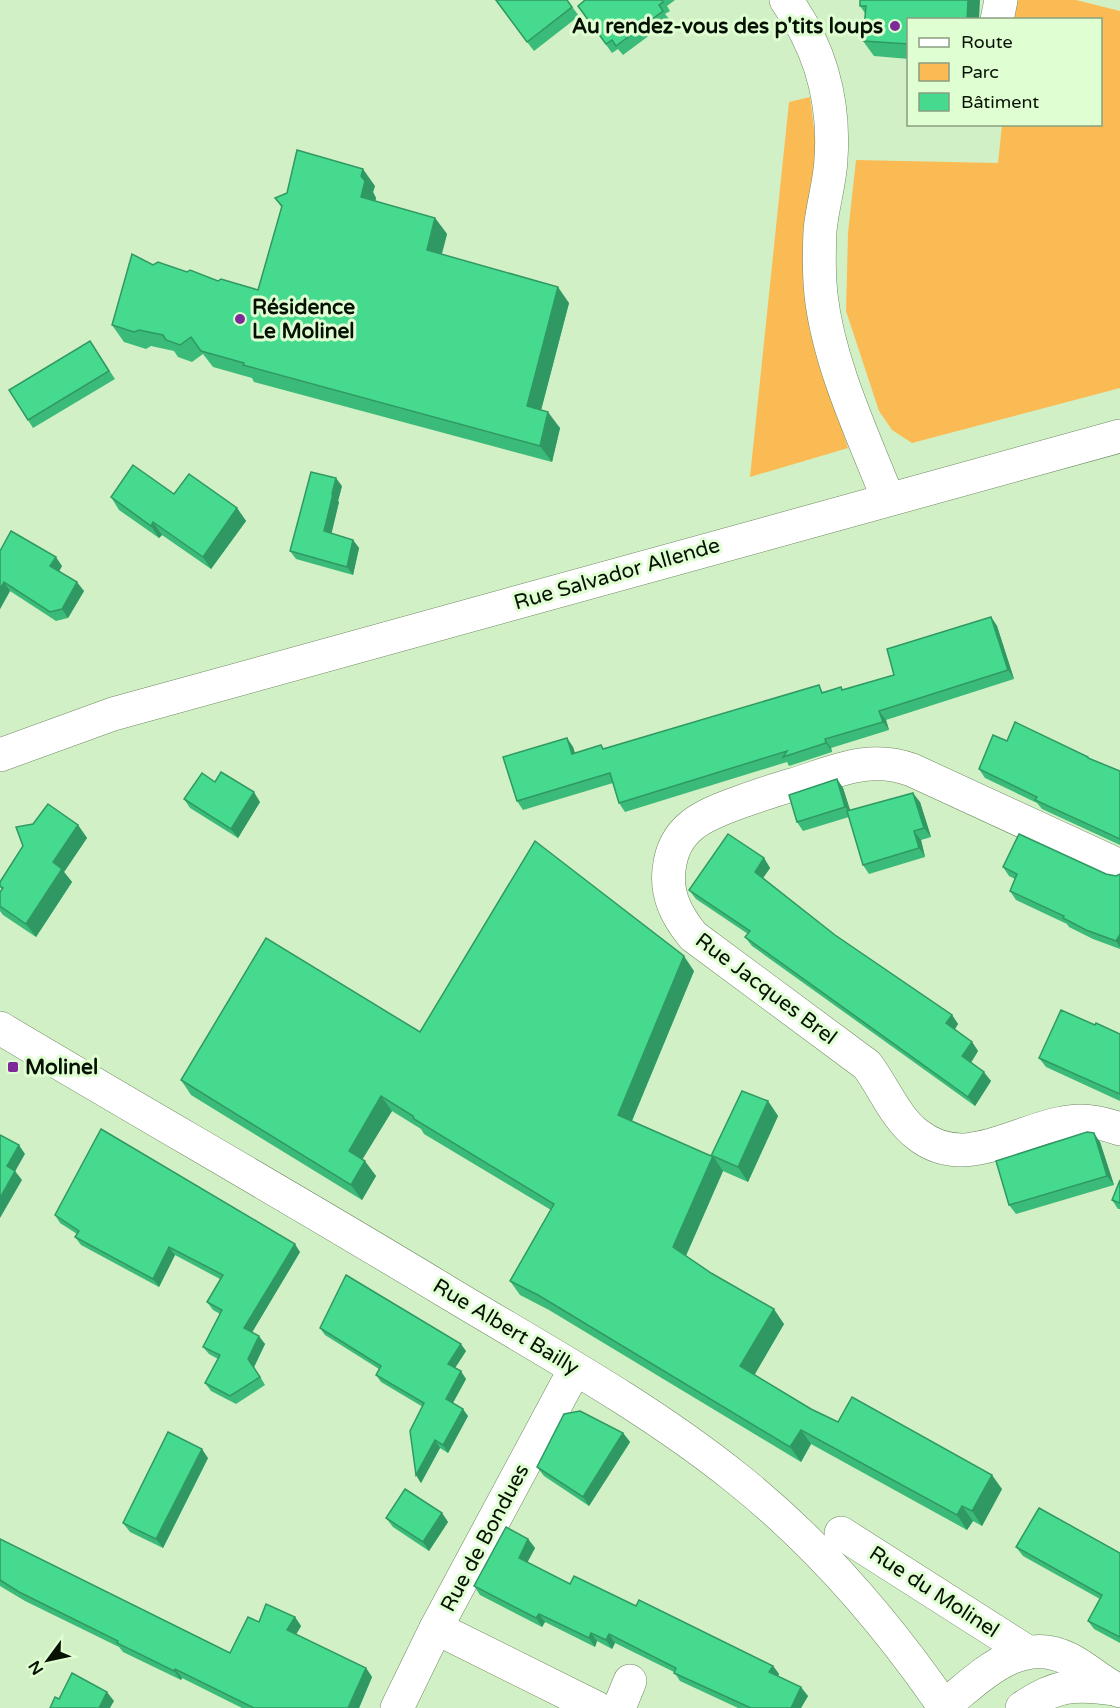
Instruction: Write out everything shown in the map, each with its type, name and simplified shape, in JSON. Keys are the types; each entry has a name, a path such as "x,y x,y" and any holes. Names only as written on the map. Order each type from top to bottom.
{"street":[{"path":"786,0 812,43 822,72 832,124 831,161 820,231 821,296 826,325 835,361 888,499"},
{"path":"997,18 1000,0"},
{"name":"Rue Salvador Allende","path":"0,755 113,714 1120,436"},
{"name":"Rue Salvador Allende","path":"0,735 113,714"},
{"name":"Rue Jacques Brel","path":"1120,866 912,770 879,762 864,764 775,790 714,811 695,821 678,838 670,856 668,879 671,902 681,921 693,936 867,1065 903,1120 916,1134 932,1145 950,1151 970,1151 1047,1127 1078,1121 1101,1122 1120,1129"},
{"name":"Rue Albert Bailly","path":"0,1028 575,1369 690,1443 776,1512 834,1569 884,1625 944,1707"},
{"name":"Rue de Bondues","path":"397,1708 436,1628 575,1369"},
{"name":"Rue du Molinel","path":"841,1533 1026,1651"},
{"path":"436,1628 597,1708"},
{"name":"Rue du Molinel","path":"944,1707 992,1669 1026,1651 1047,1651 1068,1658 1118,1690"},
{"path":"1022,1708 1044,1694 1067,1686 1091,1686 1118,1690"}],"green space":[{"path":"1015,0 1076,0 1120,11 1120,388 912,443 892,430 879,411 846,311 848,233 856,160 998,163 1002,126 1102,126 1102,18 1013,18"},
{"path":"810,97 816,144 803,278 810,332 848,448 750,477 789,102"}],"building":[{"path":"496,0 567,0 572,7 527,42"},
{"path":"585,0 662,0 663,2 659,5 663,11 616,46 612,40 606,44 578,6"},
{"name":"Au rendez-vous des p'tits loups","path":"860,0 968,0 967,18 907,18 907,44 863,41 866,6 860,6"},
{"name":"Résidence Le Molinel","path":"297,150 363,169 361,176 365,181 361,197 435,218 427,250 558,287 527,406 548,412 540,446 243,365 244,363 201,351 191,337 180,345 166,340 163,335 139,330 134,332 112,325 132,254 153,265 158,262 187,272 190,270 218,281 221,279 258,290 282,206 275,198 287,193"},
{"path":"90,341 109,371 28,420 9,390"},
{"path":"133,465 174,494 189,474 237,508 203,557 153,522 151,526 111,497"},
{"path":"311,472 336,478 324,531 353,540 347,567 290,551"},
{"path":"11,531 56,557 50,566 77,582 62,609 50,612 4,582 0,589 0,551"},
{"path":"991,617 1008,670 879,711 883,722 825,739 826,743 783,757 787,751 619,803 610,773 517,801 503,757 567,738 572,754 601,745 603,749 819,685 822,693 841,687 842,690 894,675 887,649"},
{"path":"1015,722 1120,771 1120,839 1035,800 1037,797 979,769 993,735 1007,741"},
{"path":"221,772 254,792 231,829 184,799 202,773 215,782"},
{"path":"837,779 845,807 797,822 789,795"},
{"path":"913,793 924,828 914,831 919,848 863,865 847,811"},
{"path":"48,804 78,825 53,862 62,869 26,924 0,906 0,892 3,888 0,882 23,846 16,827 33,824"},
{"path":"728,834 764,858 755,872 835,935 952,1015 946,1023 972,1042 962,1056 984,1072 968,1097 745,937 750,931 689,890"},
{"path":"1019,834 1106,874 1116,876 1120,874 1120,934 1116,941 1086,930 1063,918 1064,916 1010,891 1017,874 1003,867"},
{"path":"535,841 684,956 618,1115 711,1156 742,1091 768,1101 738,1167 713,1156 673,1247 711,1273 774,1309 740,1366 811,1409 838,1422 852,1397 992,1475 972,1511 962,1506 957,1515 801,1430 790,1447 538,1295 510,1281 554,1204 414,1119 413,1116 381,1096 349,1151 365,1161 351,1185 181,1080 266,938 420,1032"},
{"path":"1061,1010 1120,1034 1120,1094 1039,1058"},
{"path":"101,1129 295,1244 244,1328 259,1336 248,1359 260,1377 230,1396 205,1383 220,1355 203,1347 222,1310 207,1302 223,1275 169,1247 153,1279 75,1237 79,1231 55,1215"},
{"path":"1087,1132 1094,1133 1107,1176 1009,1205 996,1161"},
{"path":"0,1135 19,1145 7,1166 15,1171 0,1198"},
{"path":"1120,1180 1120,1203 1112,1200"},
{"path":"346,1275 461,1344 448,1364 461,1371 446,1399 463,1409 443,1445 435,1440 416,1475 410,1431 424,1403 376,1375 381,1366 320,1328"},
{"path":"580,1411 623,1433 583,1497 537,1467 564,1414"},
{"path":"168,1432 202,1449 156,1539 123,1523"},
{"path":"405,1489 442,1513 423,1542 386,1518"},
{"path":"1039,1508 1120,1553 1120,1637 1088,1621 1102,1595 1016,1547"},
{"path":"506,1527 528,1539 519,1558 570,1584 574,1576 636,1606 639,1600 773,1666 769,1672 801,1687 791,1708 751,1708 674,1673 676,1668 609,1634 606,1640 591,1633 589,1638 539,1614 536,1618 474,1586"},
{"path":"0,1539 230,1653 248,1617 259,1622 266,1604 295,1617 287,1630 366,1668 348,1708 254,1708 117,1643 118,1641 19,1592 0,1580"},
{"path":"72,1673 107,1692 99,1708 50,1708 55,1697 59,1699"}],"place":[{"name":"Au rendez-vous des p'tits loups","path":"895,26"},
{"name":"Résidence Le Molinel","path":"240,319"},
{"name":"Molinel","path":"13,1067"}]}
